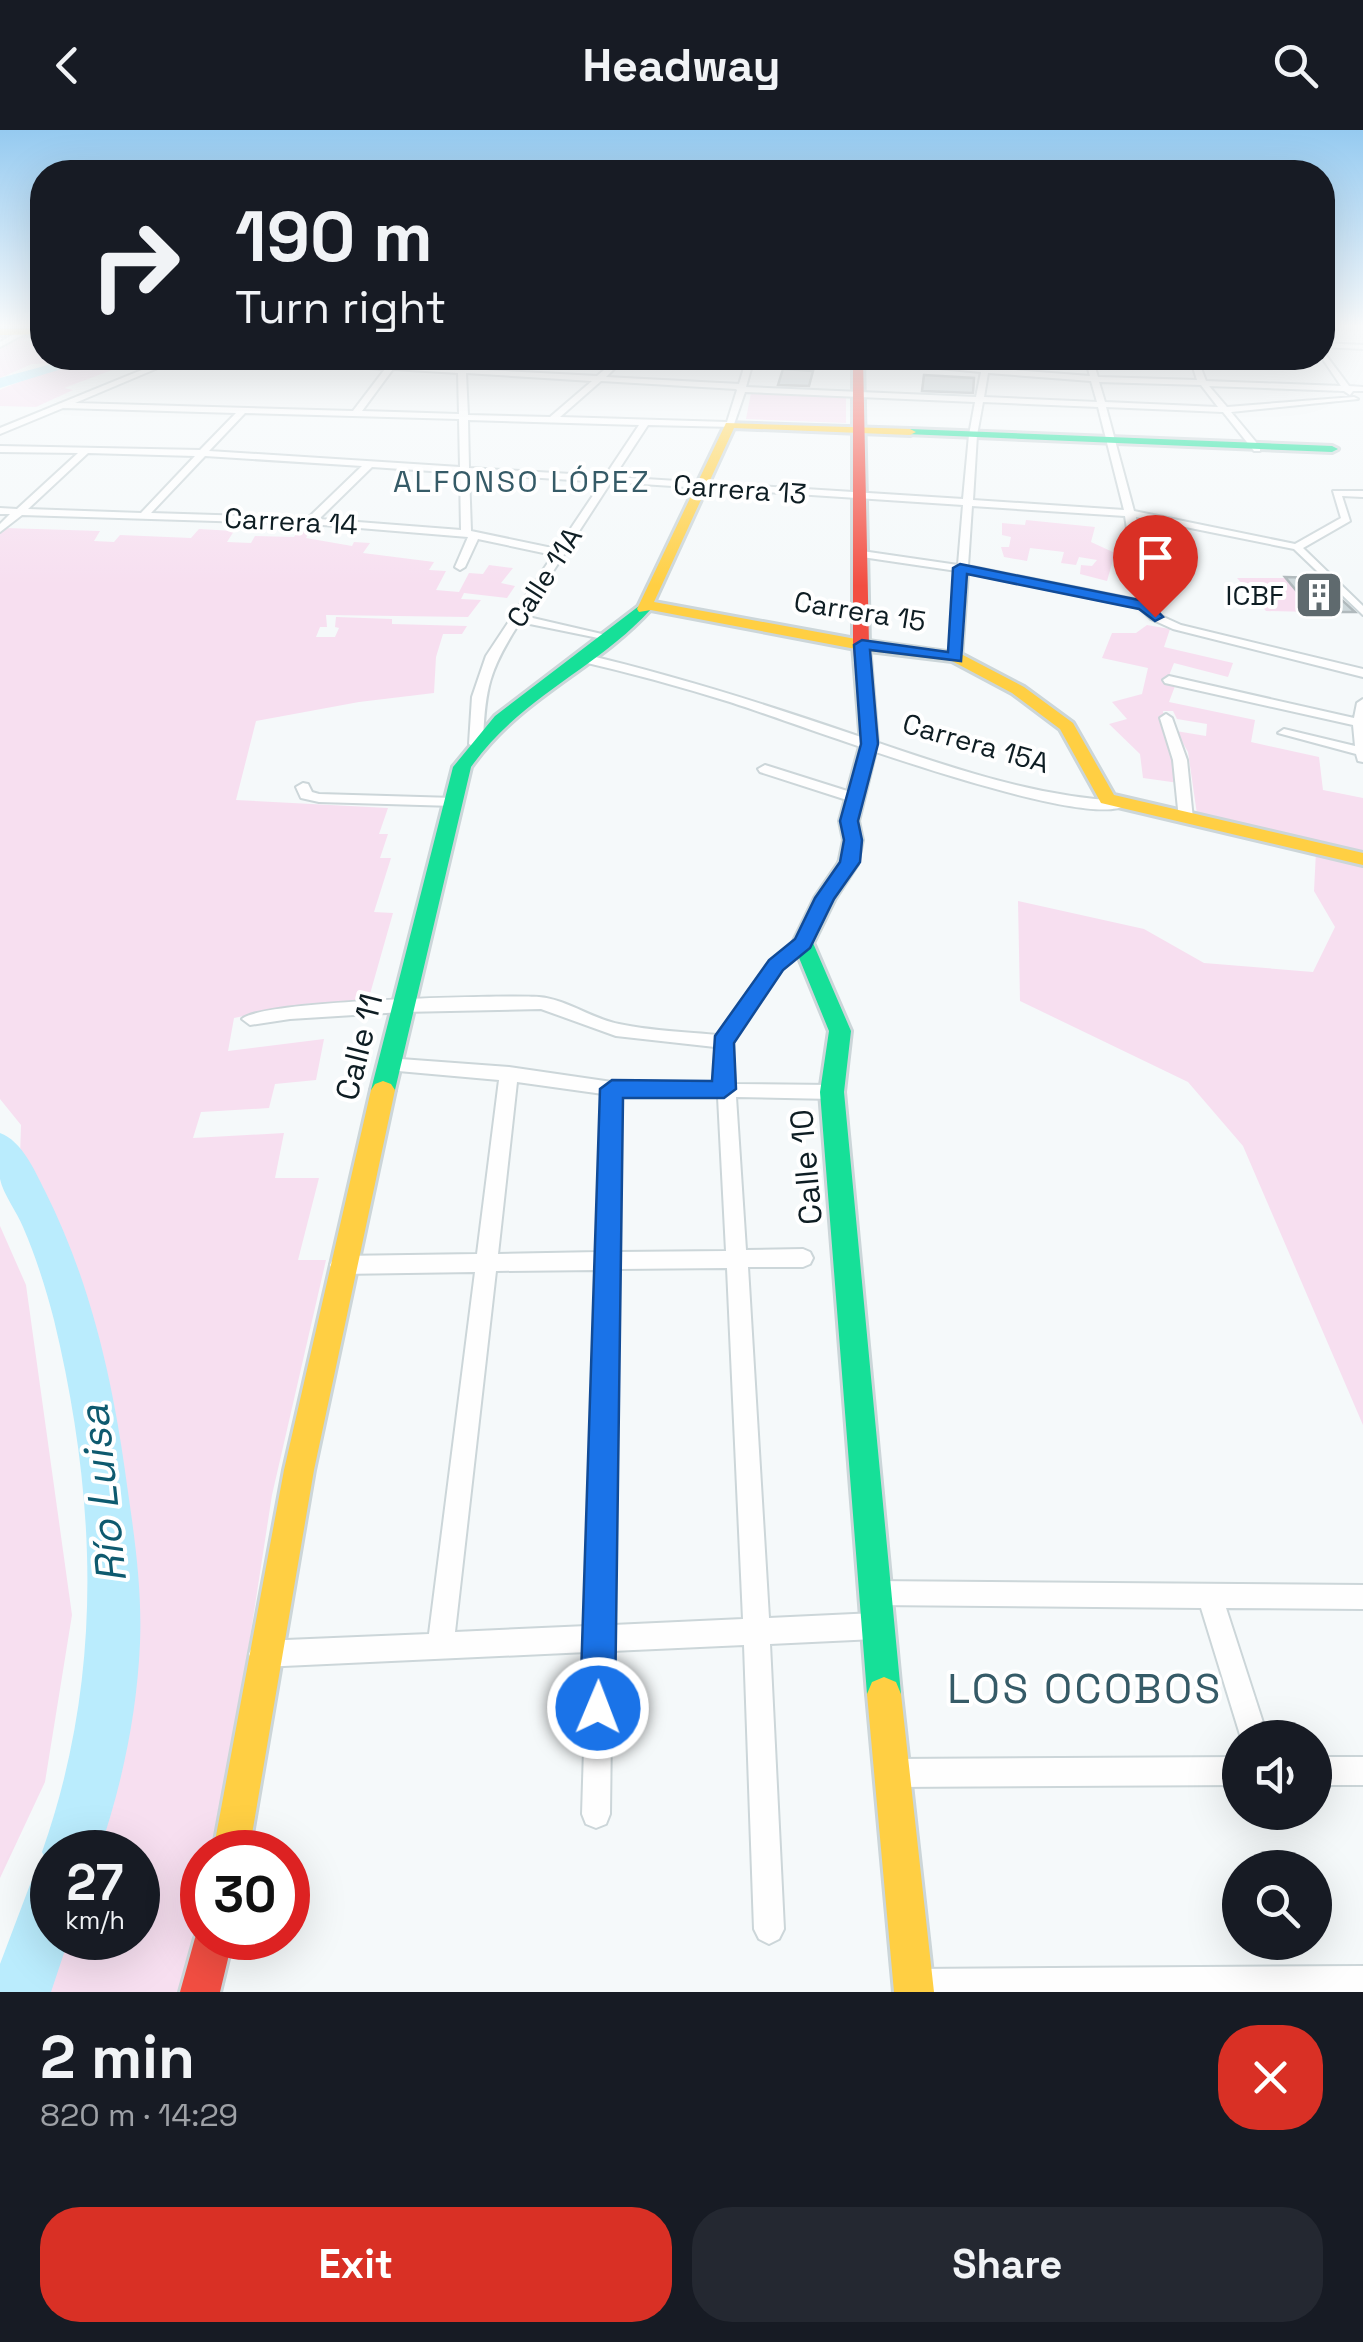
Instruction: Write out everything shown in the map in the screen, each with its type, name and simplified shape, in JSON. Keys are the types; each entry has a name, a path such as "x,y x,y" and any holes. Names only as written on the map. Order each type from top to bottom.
{"street":[{"path":"0,431 42,413"},
{"path":"144,515 240,413"},
{"path":"308,413 463,420 730,424 1257,449 1332,449"},
{"path":"460,567 470,534 462,471 463,413"},
{"path":"551,421 560,413"},
{"name":"Calle 11","path":"234,1830 262,1654 340,1265 462,767 476,744 514,704 579,657 613,638 648,605 733,413"},
{"path":"769,1929 749,1449 723,1042 776,965 803,943 825,898 850,862 853,840 849,821 870,744 862,645 858,413"},
{"path":"956,657 960,568 978,413"},
{"path":"1103,413 1130,513 1144,605"},
{"path":"1225,413 1257,449"},
{"name":"Calle 11A","path":"476,744 478,698 484,676 517,618 645,422"},
{"name":"Carrera 13","path":"0,449 200,453 1130,513 1297,546"},
{"path":"0,529 88,450"},
{"path":"311,520 370,464"},
{"path":"1361,610 1297,546 1352,517 1336,492 1363,494"},
{"path":"0,511 20,512"},
{"name":"Carrera 14","path":"20,512 311,520 470,534 559,553"},
{"path":"862,554 960,568 1144,605 1171,625 1363,673"},
{"name":"Carrera 15","path":"648,605 862,645 956,657 1018,690 1067,726 1089,762 1102,794 1119,805"},
{"path":"517,618 613,638"},
{"name":"Carrera 15A","path":"579,657 686,684 974,778 1085,803 1119,805 1363,859"},
{"path":"1169,680 1358,723"},
{"path":"1284,733 1362,754 1358,723 1363,703"},
{"path":"1166,718 1180,760 1186,819"},
{"path":"764,769 855,798"},
{"path":"303,787 306,795 319,798 454,802"},
{"name":"Calle 10","path":"803,943 840,1030 832,1092 875,1626 894,1772 914,1988"},
{"path":"250,1019 402,1006 542,1003 616,1030 723,1042"},
{"path":"387,1064 510,1074 612,1089 832,1092"},
{"path":"441,1643 510,1074"},
{"path":"596,1814 612,1089"},
{"path":"340,1265 803,1258"},
{"path":"874,1593 1363,1596"},
{"path":"1209,1595 1249,1720"},
{"path":"262,1654 875,1626"},
{"path":"1332,1771 1363,1771"},
{"path":"894,1772 1222,1772"},
{"path":"200,1992 208,1960"},
{"path":"914,1988 1282,1987 1363,1981"}],"shaded area":[{"path":"747,413 846,413 846,423 746,419"},
{"path":"1026,520 1095,527 1091,542 1115,553 1107,581 1080,574 1081,565 1092,566 1097,560 1079,557 1076,565 1061,563 1064,552 1030,548 1027,561 1004,557 1001,547 1009,547 1011,537 1002,535 1002,523 1025,525"},
{"path":"305,523 314,523 306,538 352,546 354,542 370,543 363,553 434,562 429,570 446,571 436,590 459,592 469,573 483,574 489,565 513,568 501,583 515,586 507,598 464,593 461,599 481,600 468,617 326,615 327,627 320,627 316,637 335,637 339,628 335,627 336,617 392,619 392,624 467,626 462,634 443,634 436,657 434,693 256,721 236,800 388,808 379,834 388,834 380,858 391,858 374,912 393,913 368,1001 304,1004 234,1018 228,1051 324,1039 316,1080 275,1084 269,1108 201,1112 193,1138 284,1133 275,1178 319,1178 298,1260 326,1260 272,1495 220,1830 180,1830 180,1960 196,1960 187,1992 33,1992 46,1960 160,1960 160,1830 92,1830 128,1664 126,1522 108,1389 89,1318 20,1157 21,1125 0,1099 0,532 5,528 100,531 94,541 114,542 120,535 191,538 199,529 234,531 227,542 251,543 255,536 294,537"},
{"path":"1237,578 1285,578 1314,612 1266,611"},
{"path":"1147,625 1170,629 1164,647 1233,663 1228,677 1174,663 1166,683 1175,686 1169,702 1255,720 1251,742 1319,757 1323,790 1363,798 1363,856 1197,814 1188,752 1176,731 1206,736 1207,724 1177,719 1173,711 1163,711 1179,783 1143,778 1140,754 1109,724 1127,719 1112,702 1142,694 1148,668 1102,658 1112,633 1136,633"},
{"path":"1316,851 1363,865 1363,1425 1243,1146 1188,1082 1020,1001 1018,901 1144,929 1204,963 1313,972 1335,927 1314,891"},
{"path":"0,1226 26,1285 72,1615 45,1782 0,1878"}],"building":[{"name":"ICBF","path":"1285,577 1318,578 1355,612 1314,612"}],"waterway":[{"name":"Río Luisa","path":"0,1148 24,1188 61,1273 85,1363 101,1455 114,1580 114,1640 103,1732 78,1830"},
{"name":"Río Luisa","path":"20,1992 32,1960"}],"traffic: fast":[{"path":"910,432 1332,449"},
{"path":"383,1090 462,767 480,742 523,700 644,609"},
{"path":"848,864 825,898 803,943 840,1031 832,1092 884,1694"}],"traffic: slow":[{"path":"644,609 730,425 910,432"},
{"path":"648,605 861,645 956,657 1018,690 1067,726 1107,799 1363,859"},
{"path":"235,1830 299,1470 383,1090"},
{"path":"884,1694 914,1992"}],"traffic: jam":[{"path":"848,864 853,840 849,821 869,743 861,645 859,413"},
{"path":"200,1992 208,1960"}],"place":[{"name":"ICBF","path":"1319,595"}],"district":[{"name":"ALFONSO LÓPEZ","path":"522,482"},
{"name":"LOS OCOBOS","path":"1085,1688"}],"route":[{"path":"598,1708 612,1089 724,1089 723,1042 776,965 803,943 825,898 850,862 853,840 849,821 870,744 862,645 956,657 960,568 1144,605 1155,617"}]}
